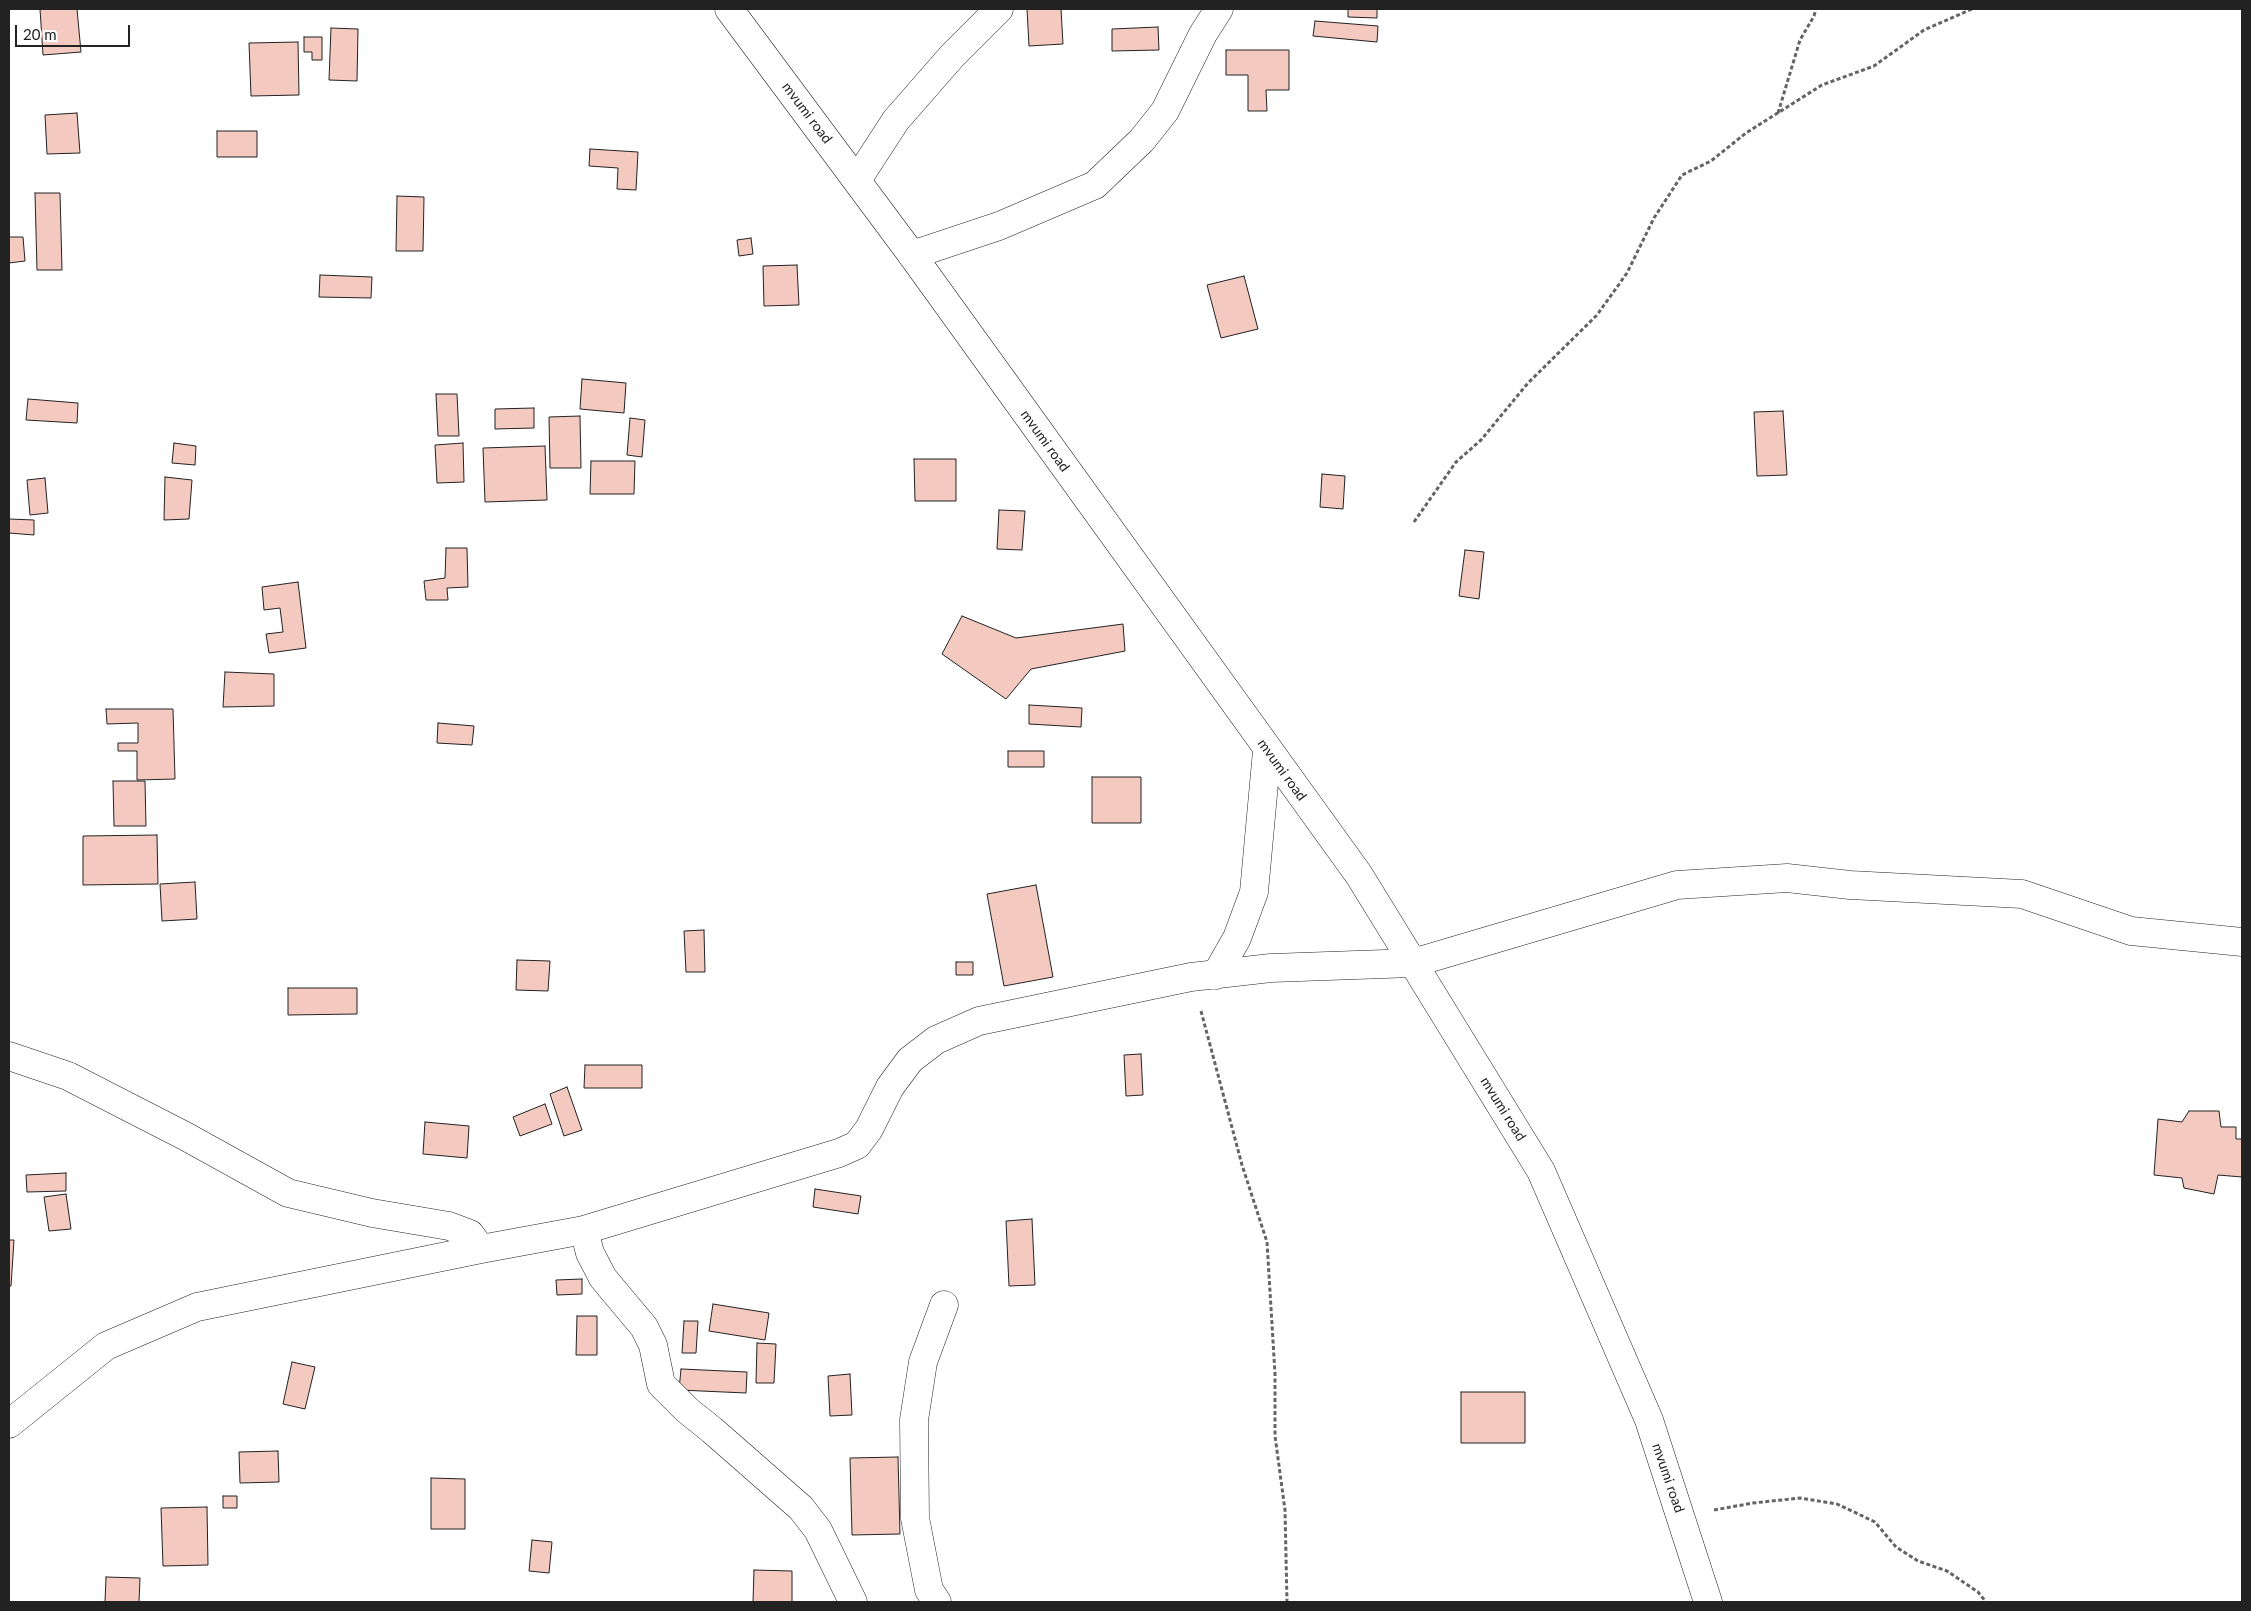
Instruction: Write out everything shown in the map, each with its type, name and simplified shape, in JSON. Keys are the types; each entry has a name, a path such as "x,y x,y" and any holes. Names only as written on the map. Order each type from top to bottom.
{"street":[{"name":"mvumi road","path":"729,9 912,255 1267,751 1359,875 1541,1171 1649,1420 1708,1602"},
{"path":"857,180 896,120 952,56 999,9"},
{"path":"912,255 999,226 1095,186 1142,140 1165,111 1203,34 1219,9"},
{"path":"1204,976 1237,938 1254,892 1267,751"},
{"path":"9,1424 106,1346 197,1307 584,1230 839,1154 857,1145 869,1129 890,1087 910,1060 936,1040 979,1021 1204,976 1270,968 1413,963 1677,886 1786,878 1850,885 2022,894 2131,932 2242,942"},
{"path":"9,1056 68,1076 185,1136 288,1193 372,1214 449,1226 470,1234 481,1249"},
{"path":"584,1230 590,1253 603,1278 644,1327 649,1336 653,1345 661,1384 687,1410 801,1508 818,1530 853,1602"},
{"path":"937,1602 929,1590 915,1518 914,1420 922,1362 944,1305"}],"path":[{"path":"1778,113 1800,40 1816,9"},
{"path":"1414,522 1456,462 1481,440 1528,383 1597,315 1627,273 1654,218 1682,175 1711,161 1746,132 1822,85 1874,66 1924,30 1972,9"},
{"path":"1204,976 1242,1165 1267,1242 1275,1374 1275,1436 1285,1510 1288,1602"},
{"path":"1681,1516 1753,1502 1800,1498 1837,1504 1875,1522 1896,1547 1918,1561 1947,1571 1978,1592 1986,1602"}],"building":[{"path":"40,9 77,9 81,52 43,55"},
{"path":"1027,9 1061,9 1063,44 1029,46"},
{"path":"1348,9 1377,9 1377,18 1348,17"},
{"path":"1315,21 1378,26 1377,42 1313,36"},
{"path":"1158,27 1159,50 1112,51 1112,29"},
{"path":"331,28 358,29 357,81 329,80"},
{"path":"304,37 322,37 322,60 312,60 312,52 304,52"},
{"path":"298,42 299,95 251,96 249,43"},
{"path":"1226,50 1289,50 1289,90 1266,90 1267,111 1248,111 1248,75 1226,75"},
{"path":"77,113 80,153 47,154 45,115"},
{"path":"217,131 257,131 257,157 217,157"},
{"path":"590,149 638,152 636,190 617,189 618,168 589,166"},
{"path":"35,193 60,193 62,270 37,270"},
{"path":"397,196 424,197 423,251 396,251"},
{"path":"9,237 23,237 25,261 9,263"},
{"path":"751,238 753,254 739,256 737,240"},
{"path":"797,265 799,305 764,306 763,266"},
{"path":"320,275 372,277 371,298 319,297"},
{"path":"1244,276 1258,329 1221,338 1207,285"},
{"path":"582,379 626,383 624,413 580,409"},
{"path":"436,394 457,394 459,436 438,436"},
{"path":"28,399 78,403 77,423 26,420"},
{"path":"534,408 534,428 495,429 495,409"},
{"path":"1783,411 1787,475 1757,476 1754,412"},
{"path":"580,416 581,468 550,468 549,417"},
{"path":"630,418 645,420 642,457 627,455"},
{"path":"174,443 196,446 195,465 172,463"},
{"path":"463,443 464,482 437,483 435,445"},
{"path":"545,446 547,500 485,502 483,448"},
{"path":"914,459 956,459 956,501 915,501"},
{"path":"591,461 635,461 634,494 590,494"},
{"path":"1322,474 1345,476 1343,509 1320,507"},
{"path":"165,477 192,480 189,519 164,520"},
{"path":"45,478 48,513 30,515 27,480"},
{"path":"999,510 1025,511 1022,550 997,549"},
{"path":"9,519 34,520 34,535 9,533"},
{"path":"446,548 467,548 468,587 447,588 448,600 426,600 424,581 445,578"},
{"path":"1465,550 1484,552 1479,599 1459,596"},
{"path":"298,582 306,648 269,653 266,634 283,632 280,608 264,610 262,587"},
{"path":"962,616 1016,638 1123,624 1125,651 1031,669 1006,699 942,654"},
{"path":"225,672 274,674 274,706 223,707"},
{"path":"1029,705 1082,708 1081,727 1029,724"},
{"path":"106,709 173,709 175,779 137,780 137,751 118,751 118,743 138,743 138,723 107,724"},
{"path":"438,723 474,726 472,745 437,743"},
{"path":"1008,751 1044,751 1044,767 1008,767"},
{"path":"1092,777 1141,777 1141,823 1092,823"},
{"path":"113,781 145,781 146,826 114,826"},
{"path":"157,835 158,884 83,885 83,836"},
{"path":"195,882 197,919 162,921 160,884"},
{"path":"1036,885 1053,977 1004,986 987,894"},
{"path":"704,930 705,972 686,972 684,931"},
{"path":"517,960 550,961 548,991 516,990"},
{"path":"956,962 973,962 973,975 956,975"},
{"path":"288,988 357,988 357,1014 288,1015"},
{"path":"1141,1054 1143,1095 1126,1096 1124,1055"},
{"path":"585,1065 642,1065 642,1088 584,1088"},
{"path":"567,1087 582,1130 564,1136 550,1094"},
{"path":"545,1104 552,1124 520,1136 513,1117"},
{"path":"2189,1111 2219,1111 2221,1127 2236,1127 2236,1139 2242,1139 2242,1177 2218,1175 2214,1194 2184,1188 2182,1178 2154,1175 2158,1119 2182,1122"},
{"path":"425,1122 469,1126 467,1158 423,1154"},
{"path":"66,1173 66,1191 27,1192 26,1175"},
{"path":"815,1189 861,1196 858,1214 813,1207"},
{"path":"66,1194 71,1229 49,1231 44,1197"},
{"path":"1032,1219 1035,1285 1009,1286 1006,1221"},
{"path":"9,1240 14,1240 11,1286 9,1286"},
{"path":"582,1279 582,1294 557,1295 556,1280"},
{"path":"713,1304 769,1313 765,1340 709,1331"},
{"path":"577,1316 597,1316 597,1355 576,1355"},
{"path":"684,1321 698,1321 696,1353 682,1353"},
{"path":"757,1343 776,1344 774,1383 756,1383"},
{"path":"292,1362 315,1367 305,1409 283,1404"},
{"path":"681,1369 747,1372 746,1393 679,1390"},
{"path":"850,1374 852,1415 830,1416 828,1376"},
{"path":"1461,1392 1525,1392 1525,1443 1461,1443"},
{"path":"278,1451 279,1482 240,1483 239,1452"},
{"path":"898,1457 900,1534 852,1535 850,1458"},
{"path":"431,1478 465,1479 465,1529 431,1529"},
{"path":"223,1496 237,1496 237,1508 223,1508"},
{"path":"207,1507 208,1565 163,1566 161,1508"},
{"path":"532,1540 552,1542 549,1573 529,1571"},
{"path":"754,1570 792,1571 792,1602 753,1602"},
{"path":"106,1577 140,1578 139,1602 105,1602"}]}
